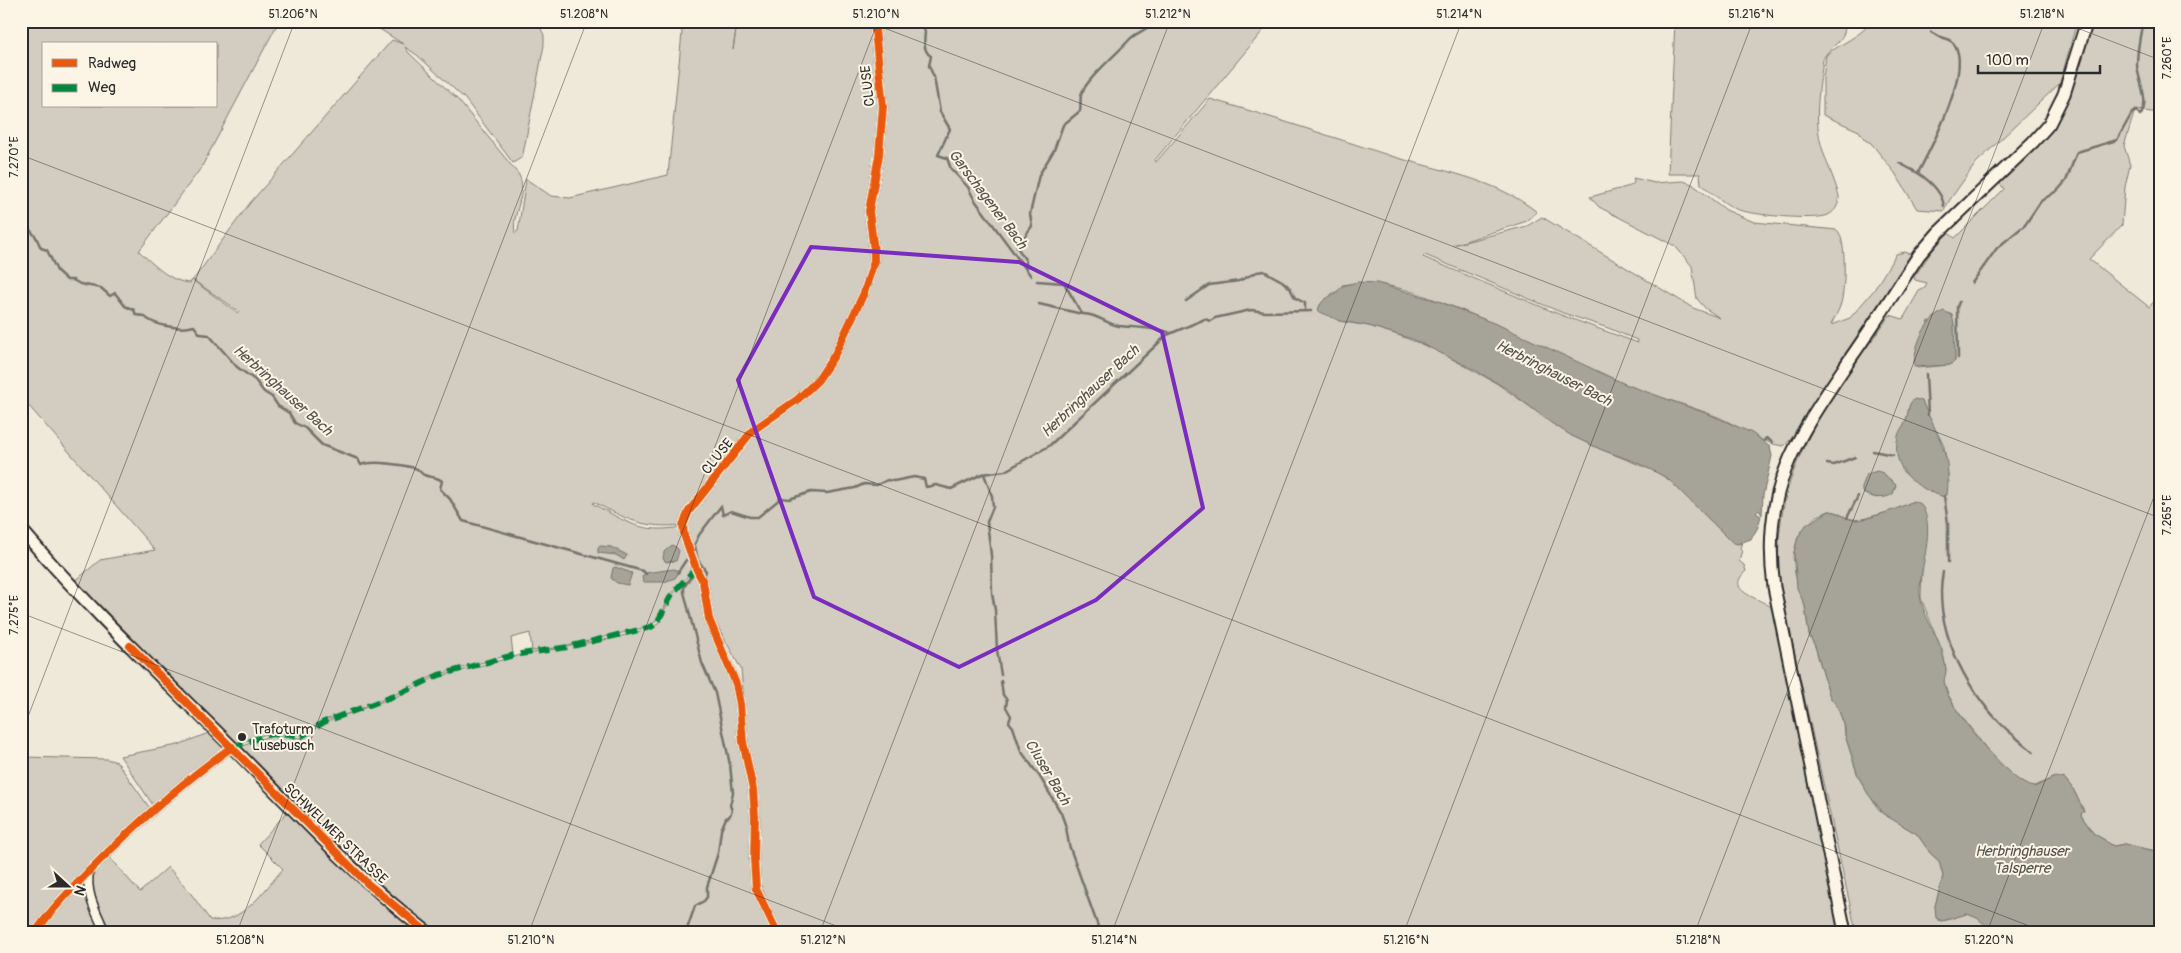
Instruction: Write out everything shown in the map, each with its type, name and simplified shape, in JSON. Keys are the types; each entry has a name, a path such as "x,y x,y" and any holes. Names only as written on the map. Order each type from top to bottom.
{"main road":[{"path":"1845,932 1774,587 1770,543 1779,486 1792,452 1809,419 1920,255 1938,233 2039,136 2053,117 2064,94 2086,21"},
{"name":"SCHWELMER STRASSE","path":"21,529 77,592 368,884 427,932"}],"street":[{"name":"CLUSE","path":"777,932 756,889 754,878 754,808 736,684 709,619 704,586 688,546 683,525 689,511 752,432 798,399 818,380 834,356 864,293 874,262 869,211 879,155 883,106 874,21"},
{"path":"36,932 56,905 152,809 232,747"},
{"path":"89,872 87,884 89,893 105,932"}],"highlighted area":[{"path":"811,247 1019,262 1162,332 1203,508 1096,600 959,667 814,597 738,380"}],"shaded area":[{"path":"21,21 279,21 201,168 139,251 169,276 183,282 190,283 192,280 238,313 239,311 193,280 250,203 392,40 403,44 367,21 537,21 544,35 544,45 523,154 521,158 513,163 465,99 417,55 405,47 459,101 519,175 522,189 515,219 515,233 518,231 526,179 551,196 570,198 668,175 682,33 680,21 772,21 736,29 733,50 736,30 776,21 1271,21 1154,161 1156,162 1210,99 1388,155 1485,183 1520,200 1537,212 1527,221 1453,245 1527,226 1542,217 1693,308 1720,318 1706,309 1697,299 1692,266 1675,246 1599,207 1590,197 1630,186 1634,183 1633,178 1655,183 1683,181 1692,184 1726,210 1754,222 1837,230 1844,253 1843,287 1840,306 1831,325 1850,318 1874,290 1896,254 1905,252 1913,255 1792,438 1784,446 1767,442 1718,417 1625,384 1480,318 1416,293 1387,286 1357,283 1342,285 1340,290 1331,294 1331,316 1339,321 1369,326 1434,349 1496,383 1572,436 1657,472 1672,482 1732,542 1740,544 1742,542 1739,561 1744,565 1746,571 1740,578 1739,585 1747,594 1773,609 1842,932 781,932 758,879 759,811 747,735 741,669 711,614 681,525 645,524 625,518 594,502 593,504 625,521 645,528 667,529 681,527 695,568 671,594 660,616 651,626 568,646 532,651 530,633 511,638 513,654 433,676 399,693 347,714 324,720 302,735 272,732 235,745 74,582 100,560 155,550 21,397","holes":["1425,255 1563,313 1608,328 1637,340 1638,343 1561,315 1423,257"]},
{"path":"1675,21 1844,21 1844,33 1823,59 1819,89 1818,130 1826,161 1839,196 1838,204 1833,211 1821,217 1782,217 1743,211 1727,204 1701,184 1700,174 1668,174"},
{"path":"1872,21 2077,21 2060,83 1976,163 1944,211 1917,209 1895,173 1859,131 1823,115 1823,78 1826,55 1856,36"},
{"path":"2092,21 2160,21 2160,113 2135,110 2124,146 2130,165 2125,187 2122,225 2089,259 2149,307 2160,295 2160,852 2124,844 2114,846 2094,834 2082,817 2081,814 2084,811 2073,789 2065,779 2052,778 2034,787 2025,785 2014,777 1986,748 1956,709 1943,679 1946,669 1943,653 1921,598 1922,569 1913,501 1895,510 1859,520 1847,518 1836,512 1829,511 1815,517 1798,537 1793,556 1795,574 1805,606 1809,635 1815,646 1830,697 1837,706 1844,724 1845,735 1858,776 1878,809 1917,834 1932,855 1939,861 1943,876 1935,906 1938,920 1942,921 1968,914 1984,922 1994,932 1856,932 1780,587 1779,546 1783,508 1793,473 1807,441 1824,410 1890,315 1903,319 1919,291 1925,288 1927,283 1915,280 1914,277 1946,231 1955,238 2004,189 1998,181 2057,120 2072,85","holes":["1929,321 1954,324 1955,361 1950,365 1917,368 1916,352","1910,404 1925,409 1944,446 1949,482 1931,493 1902,471 1902,428 1906,422","1883,473 1896,485 1877,498 1864,494"]},
{"path":"696,570 708,613 731,661 738,681 752,789 752,869 775,932 432,932 398,906 238,748 271,735 301,738 323,723 400,695 433,678 517,656 614,638 652,628 658,623 672,595"},
{"path":"211,732 228,747 153,805 120,756 178,745"},
{"path":"21,757 107,759 117,762 149,807 148,811 34,932 21,932"},
{"path":"289,810 422,932 107,932 93,901 90,875 108,856 140,892 168,867 189,891 210,920 222,920 243,912 260,896 283,869 258,844"},
{"path":"87,878 105,932 39,932 48,919"}],"water":[{"path":"1357,282 1377,283 1438,301 1501,326 1625,384 1711,415 1752,433 1770,447 1772,456 1763,495 1762,515 1759,510 1756,513 1761,516 1758,527 1751,539 1737,544 1732,542 1667,478 1638,463 1572,436 1551,423 1507,389 1475,370 1412,339 1369,326 1340,321 1318,311 1322,302 1342,286"},
{"path":"1944,311 1952,315 1954,324 1955,361 1950,365 1914,367 1918,342 1922,334 1931,321"},
{"path":"1915,399 1922,401 1946,456 1948,480 1947,495 1944,497 1915,483 1907,476 1898,459 1899,434 1906,419 1908,409"},
{"path":"1877,471 1883,473 1896,485 1893,494 1877,497 1869,496 1862,492 1867,474"},
{"name":"Herbringhauser Talsperre","path":"1913,501 1921,504 1926,514 1927,525 1926,548 1920,583 1921,601 1942,650 1946,669 1945,687 1951,701 1971,731 1998,762 2024,783 2034,787 2055,777 2065,779 2073,789 2084,811 2081,814 2082,817 2094,834 2114,846 2124,844 2160,852 2160,932 1994,932 1977,918 1967,914 1942,921 1936,918 1935,906 1943,876 1939,861 1930,853 1917,834 1885,815 1868,794 1858,776 1845,735 1845,727 1837,706 1830,697 1815,646 1809,635 1805,606 1797,588 1794,552 1798,537 1806,525 1829,511 1859,520 1884,513"},
{"path":"672,545 679,551 676,561 666,562 663,559 664,552"},
{"path":"598,547 611,547 627,555 624,560 616,555 598,553"},
{"path":"613,568 632,573 628,585 617,583 611,578"},
{"path":"674,569 680,571 675,578 664,582 643,582 642,577 645,573"}],"waterway":[{"name":"Garschagener Bach","path":"920,21 925,32 925,49 931,56 929,66 934,77 940,112 950,129 938,155 947,158 951,169 968,187 974,199 1031,276"},
{"path":"1026,269 1026,261 1017,247 1032,226 1030,214 1039,175 1054,150 1063,125 1080,111 1081,95 1095,74 1132,37 1149,27 1154,21"},
{"path":"1972,283 1997,248 2025,225 2041,201 2058,190 2066,181 2077,152 2117,140 2132,113 2137,111 2140,115 2142,113 2144,96 2137,65 2143,21"},
{"path":"1931,32 1952,42 1958,56 1958,71 1948,108 1918,173 1935,187 1941,196 1944,206"},
{"path":"1899,163 1918,173"},
{"name":"Herbringhauser Bach","path":"21,219 36,237 41,248 47,250 57,271 67,280 101,288 110,296 115,293 125,306 134,310 136,315 144,316 160,325 175,327 194,326 200,334 209,335 237,367 255,380 278,406 289,413 295,423 305,428 322,445 358,459 361,465 380,463 403,466 416,469 424,475 440,479 442,481 440,489 450,499 463,521 643,571 646,574"},
{"path":"1186,301 1209,285 1239,281 1257,272 1264,271 1290,288 1295,298 1305,303 1305,309"},
{"name":"Garschagener Bach","path":"1037,281 1064,283 1082,314 1092,315 1119,326 1154,329 1170,333"},
{"path":"1958,358 1957,307 1959,302"},
{"path":"1039,304 1082,314"},
{"name":"Herbringhauser Bach","path":"692,550 699,535 721,506 723,515 731,511 750,517 758,517 781,498 789,499 811,492 827,493 855,488 864,484 877,485 887,480 894,481 914,477 924,479 926,487 936,485 951,489 982,474 1005,471 1049,446 1167,335 1205,319 1210,321 1215,318 1251,310 1265,312 1311,311"},
{"path":"1926,374 1928,415"},
{"path":"1764,441 1766,438 1772,442"},
{"path":"1873,451 1893,455"},
{"path":"1827,464 1834,465 1855,457"},
{"name":"Cluser Bach","path":"984,474 992,496 993,507 987,522 997,650 1001,675"},
{"path":"1847,518 1858,496"},
{"path":"1944,496 1948,523 1948,562"},
{"path":"695,546 698,560 706,571 705,574"},
{"name":"Herbringhauser Bach","path":"678,572 686,560"},
{"path":"1943,572 1941,592 1943,613 1947,634 1954,654 1975,692 1987,709 2005,728 2033,752"},
{"path":"686,932 695,906 707,897 707,887 718,853 721,830 726,818 729,817 732,811 730,805 733,793 730,765 715,693 702,663 684,592 684,587 693,574"},
{"name":"Cluser Bach","path":"1001,681 1003,695 1007,700 1006,707 1011,716 1009,722 1013,727 1021,751 1040,777 1061,813 1069,845 1100,932"}],"marked path":[{"path":"232,747 271,734 302,736 324,722 399,694 439,675 514,655 568,647 651,627 657,623 672,594 696,568"}],"cycle path":[{"path":"777,932 756,889 753,790 743,742 740,704 736,684 709,619 703,582 684,535 683,525 689,511 752,431 798,399 818,380 834,356 864,293 874,261 869,211 879,155 883,106 874,21"},
{"path":"130,646 368,884 427,932"},
{"path":"36,932 62,899 125,836 159,804 232,747"}],"place":[{"name":"Trafoturm Lusebusch","path":"242,737"}]}
